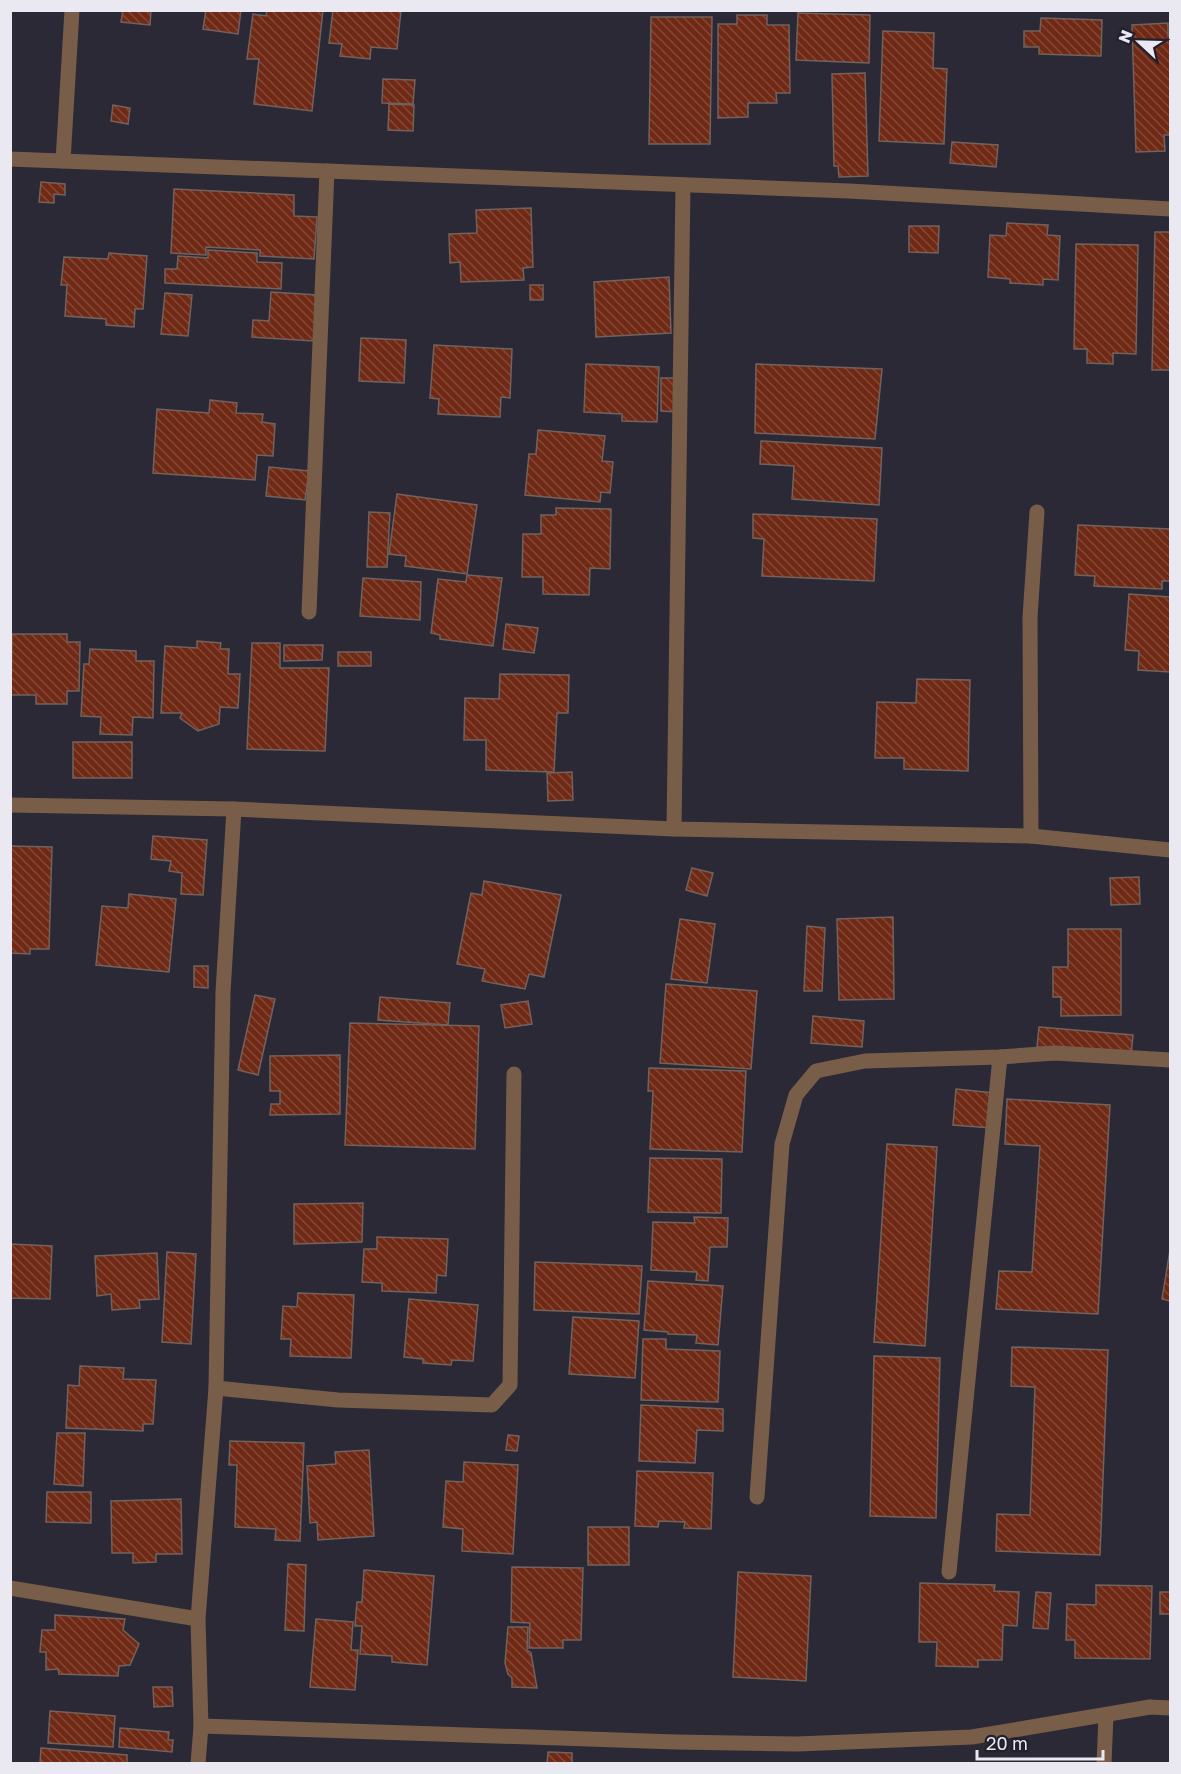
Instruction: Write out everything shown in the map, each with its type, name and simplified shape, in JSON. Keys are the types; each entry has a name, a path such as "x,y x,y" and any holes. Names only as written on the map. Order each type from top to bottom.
{"street":[{"path":"63,161 72,10"},
{"path":"10,159 837,191 1170,209"},
{"path":"309,612 327,171"},
{"path":"674,829 683,185"},
{"path":"1031,836 1030,617 1037,512"},
{"path":"10,805 234,809 674,829 1031,836 1170,850"},
{"path":"198,1764 201,1726 198,1618 216,1388 223,993 234,809"},
{"path":"757,1497 782,1144 796,1095 816,1071 865,1061 1055,1053 1170,1060"},
{"path":"949,1572 1000,1057"},
{"path":"216,1388 338,1400 492,1405 510,1385 514,1074"},
{"path":"10,1588 198,1618"},
{"path":"201,1726 797,1744 972,1737 1150,1707 1170,1708"},
{"path":"1104,1764 1106,1715"}],"building":[{"path":"123,10 151,10 150,25 121,22"},
{"path":"206,10 241,10 238,34 203,29"},
{"path":"267,10 323,10 312,111 254,104 259,59 247,59 253,14 266,16"},
{"path":"333,10 401,10 397,49 371,47 370,59 340,56 342,44 329,43"},
{"path":"798,13 870,15 869,63 796,60"},
{"path":"737,15 767,15 767,25 789,25 790,93 776,93 777,103 748,103 748,117 718,118 718,24 737,24"},
{"path":"651,17 712,17 710,144 649,144"},
{"path":"1041,18 1102,20 1101,56 1039,54 1039,47 1024,47 1024,31 1040,31"},
{"path":"1168,23 1170,135 1164,135 1165,151 1136,152 1132,25"},
{"path":"883,31 934,33 933,68 947,69 944,144 879,141"},
{"path":"865,73 868,176 839,177 838,166 834,166 832,74"},
{"path":"383,79 415,80 413,104 382,103"},
{"path":"389,104 414,105 413,131 388,130"},
{"path":"113,105 130,108 128,124 111,121"},
{"path":"952,142 998,145 996,167 950,163"},
{"path":"41,182 65,184 65,195 54,194 54,203 39,202"},
{"path":"174,189 294,195 294,216 317,217 314,259 260,256 260,250 206,247 206,255 171,253"},
{"path":"531,208 533,267 523,268 524,280 461,282 460,262 450,263 449,234 477,233 476,210"},
{"path":"1007,223 1048,225 1047,235 1060,236 1058,280 1043,279 1043,285 1010,283 1010,279 988,277 990,235 1006,236"},
{"path":"909,226 939,226 938,253 909,252"},
{"path":"1155,232 1170,232 1170,370 1152,370"},
{"path":"1076,244 1138,245 1136,354 1113,353 1113,364 1087,363 1087,349 1074,349"},
{"path":"208,250 257,253 257,262 282,263 281,289 165,283 165,269 177,269 178,256 208,258"},
{"path":"109,253 147,256 143,309 135,309 134,327 106,325 106,319 65,316 67,285 61,285 64,257 108,259"},
{"path":"669,277 671,333 596,337 594,282"},
{"path":"530,285 543,285 543,300 530,300"},
{"path":"271,292 317,295 314,341 252,337 253,320 269,321"},
{"path":"165,293 192,295 188,336 161,334"},
{"path":"361,338 406,340 404,383 359,381"},
{"path":"434,345 512,349 510,398 501,397 500,417 438,414 439,399 430,398"},
{"path":"586,364 659,367 657,422 622,421 622,414 584,412"},
{"path":"756,364 882,369 875,439 755,433"},
{"path":"661,378 677,378 677,412 661,411"},
{"path":"210,400 237,403 236,413 263,414 262,422 275,424 273,456 257,455 255,480 153,473 157,409 209,413"},
{"path":"538,430 605,436 602,461 613,462 610,493 601,492 600,502 525,495 529,454 536,454"},
{"path":"761,441 882,448 879,505 792,499 794,466 760,464"},
{"path":"269,467 309,471 305,500 266,496"},
{"path":"397,494 477,505 467,574 405,566 406,556 389,554"},
{"path":"556,508 611,509 610,569 590,568 589,595 543,594 543,577 522,577 523,534 541,534 541,515 556,515"},
{"path":"369,512 390,513 387,567 367,567"},
{"path":"753,514 877,519 874,581 762,576 764,539 753,538"},
{"path":"1078,525 1170,529 1170,581 1162,581 1162,589 1094,586 1095,576 1075,575"},
{"path":"467,575 502,578 493,646 440,639 440,635 431,633 438,579 466,582"},
{"path":"363,578 421,582 420,620 360,616"},
{"path":"1129,594 1170,597 1170,672 1138,670 1139,651 1125,650"},
{"path":"506,624 538,628 534,653 503,649"},
{"path":"12,634 67,634 67,642 80,642 79,691 67,691 67,704 36,704 36,695 11,695"},
{"path":"197,641 221,643 220,649 229,649 228,674 240,674 238,708 220,707 219,724 198,731 180,718 182,713 161,713 165,646 197,648"},
{"path":"252,643 280,643 280,668 329,668 325,751 247,749"},
{"path":"284,645 323,645 322,660 284,661"},
{"path":"90,649 136,651 136,661 154,661 153,718 133,717 132,735 100,734 101,717 81,716 84,664 89,664"},
{"path":"338,652 371,652 371,666 338,666"},
{"path":"500,674 569,675 568,713 557,713 554,772 486,770 486,740 464,740 465,698 499,699"},
{"path":"917,679 970,680 968,771 904,769 904,758 875,758 877,702 916,703"},
{"path":"73,742 132,742 132,778 73,778"},
{"path":"572,772 573,800 548,801 547,773"},
{"path":"153,836 207,840 203,895 181,894 182,873 169,871 171,861 151,859"},
{"path":"10,846 52,847 49,949 30,949 30,954 10,953"},
{"path":"692,868 713,873 707,896 686,890"},
{"path":"1139,877 1140,904 1111,905 1110,878"},
{"path":"484,881 561,895 544,977 529,974 525,989 482,981 485,969 457,964 471,893 482,895"},
{"path":"129,894 176,899 169,972 96,965 102,906 128,908"},
{"path":"893,917 894,999 839,1000 837,919"},
{"path":"680,919 715,924 707,983 671,979"},
{"path":"807,926 825,928 822,991 804,991"},
{"path":"1068,929 1121,929 1121,1015 1061,1016 1061,997 1053,997 1053,967 1068,967"},
{"path":"194,966 208,966 208,988 194,987"},
{"path":"666,984 757,991 751,1069 660,1063"},
{"path":"255,995 275,999 258,1075 238,1070"},
{"path":"380,997 450,1003 448,1025 378,1020"},
{"path":"528,1001 532,1024 505,1028 501,1005"},
{"path":"813,1016 864,1021 862,1047 811,1043"},
{"path":"350,1023 479,1026 475,1149 345,1145"},
{"path":"1039,1027 1133,1035 1131,1056 1037,1047"},
{"path":"340,1055 340,1114 270,1115 271,1104 280,1104 280,1091 270,1091 270,1056"},
{"path":"649,1068 746,1071 742,1152 650,1149 653,1091 648,1091"},
{"path":"956,1089 994,1093 991,1128 953,1125"},
{"path":"1007,1099 1110,1105 1098,1314 996,1309 999,1271 1032,1272 1040,1146 1005,1144"},
{"path":"887,1144 937,1147 925,1346 874,1342"},
{"path":"650,1158 722,1159 721,1213 648,1212"},
{"path":"363,1203 362,1242 294,1244 294,1204"},
{"path":"694,1217 728,1218 727,1247 710,1247 708,1281 696,1280 697,1272 651,1270 653,1222 695,1223"},
{"path":"377,1237 448,1239 446,1276 437,1275 436,1293 382,1291 382,1283 362,1282 364,1249 377,1249"},
{"path":"10,1244 52,1246 50,1299 10,1298"},
{"path":"1170,1250 1170,1301 1162,1299"},
{"path":"167,1252 196,1254 191,1344 162,1342"},
{"path":"157,1253 159,1299 139,1300 140,1308 112,1310 111,1294 97,1296 95,1256"},
{"path":"535,1262 642,1266 639,1314 534,1310"},
{"path":"648,1281 723,1286 718,1345 696,1343 697,1335 644,1330"},
{"path":"298,1293 354,1295 351,1358 290,1356 291,1339 281,1339 283,1306 297,1307"},
{"path":"409,1299 478,1305 473,1361 452,1360 451,1365 423,1363 423,1359 404,1357"},
{"path":"573,1317 639,1321 635,1378 569,1374"},
{"path":"643,1339 666,1339 666,1349 720,1351 718,1402 641,1400"},
{"path":"1012,1347 1108,1350 1100,1555 996,1551 997,1514 1030,1515 1035,1387 1011,1386"},
{"path":"874,1356 940,1358 936,1518 870,1516"},
{"path":"80,1366 124,1368 123,1379 156,1380 153,1424 143,1424 143,1431 66,1428 68,1385 79,1386"},
{"path":"641,1405 723,1409 723,1431 697,1430 695,1463 639,1461"},
{"path":"57,1433 85,1433 83,1486 54,1484"},
{"path":"508,1435 519,1436 517,1451 506,1450"},
{"path":"230,1441 304,1443 300,1541 275,1540 276,1529 235,1527 237,1465 229,1465"},
{"path":"369,1450 374,1536 318,1540 317,1522 310,1523 307,1466 336,1464 335,1452"},
{"path":"464,1462 518,1465 513,1554 462,1551 463,1529 443,1527 446,1481 463,1482"},
{"path":"637,1471 713,1473 711,1529 684,1528 685,1522 659,1521 658,1527 635,1526"},
{"path":"47,1492 91,1492 91,1523 46,1522"},
{"path":"181,1499 182,1554 156,1554 156,1562 133,1563 133,1553 112,1553 111,1501"},
{"path":"588,1527 629,1527 629,1565 588,1565"},
{"path":"288,1564 306,1565 304,1631 285,1630"},
{"path":"512,1567 583,1568 581,1640 563,1640 563,1648 529,1648 530,1623 511,1622"},
{"path":"364,1570 434,1576 427,1665 392,1662 392,1656 360,1654 362,1626 355,1626 357,1602 362,1602"},
{"path":"738,1572 811,1576 806,1681 733,1677"},
{"path":"920,1583 995,1585 994,1591 1019,1592 1017,1626 1003,1625 1002,1660 978,1660 978,1667 936,1666 937,1642 919,1642"},
{"path":"1096,1585 1152,1586 1150,1659 1075,1658 1075,1640 1066,1640 1067,1604 1096,1605"},
{"path":"1036,1592 1051,1593 1048,1629 1033,1628"},
{"path":"1160,1592 1170,1592 1170,1614 1160,1614"},
{"path":"55,1615 125,1619 123,1630 139,1644 130,1665 119,1666 118,1676 59,1674 58,1669 46,1670 46,1652 40,1652 42,1630 55,1630"},
{"path":"316,1619 353,1622 351,1650 358,1650 355,1690 310,1687"},
{"path":"508,1627 528,1627 527,1650 531,1653 537,1688 512,1687 512,1678 508,1674 505,1663"},
{"path":"153,1687 172,1687 173,1706 154,1707"},
{"path":"50,1711 115,1716 113,1747 48,1743"},
{"path":"120,1728 169,1732 168,1740 173,1740 172,1752 119,1747"},
{"path":"41,1748 127,1755 127,1764 40,1764"},
{"path":"548,1752 572,1753 572,1764 547,1764"}]}
